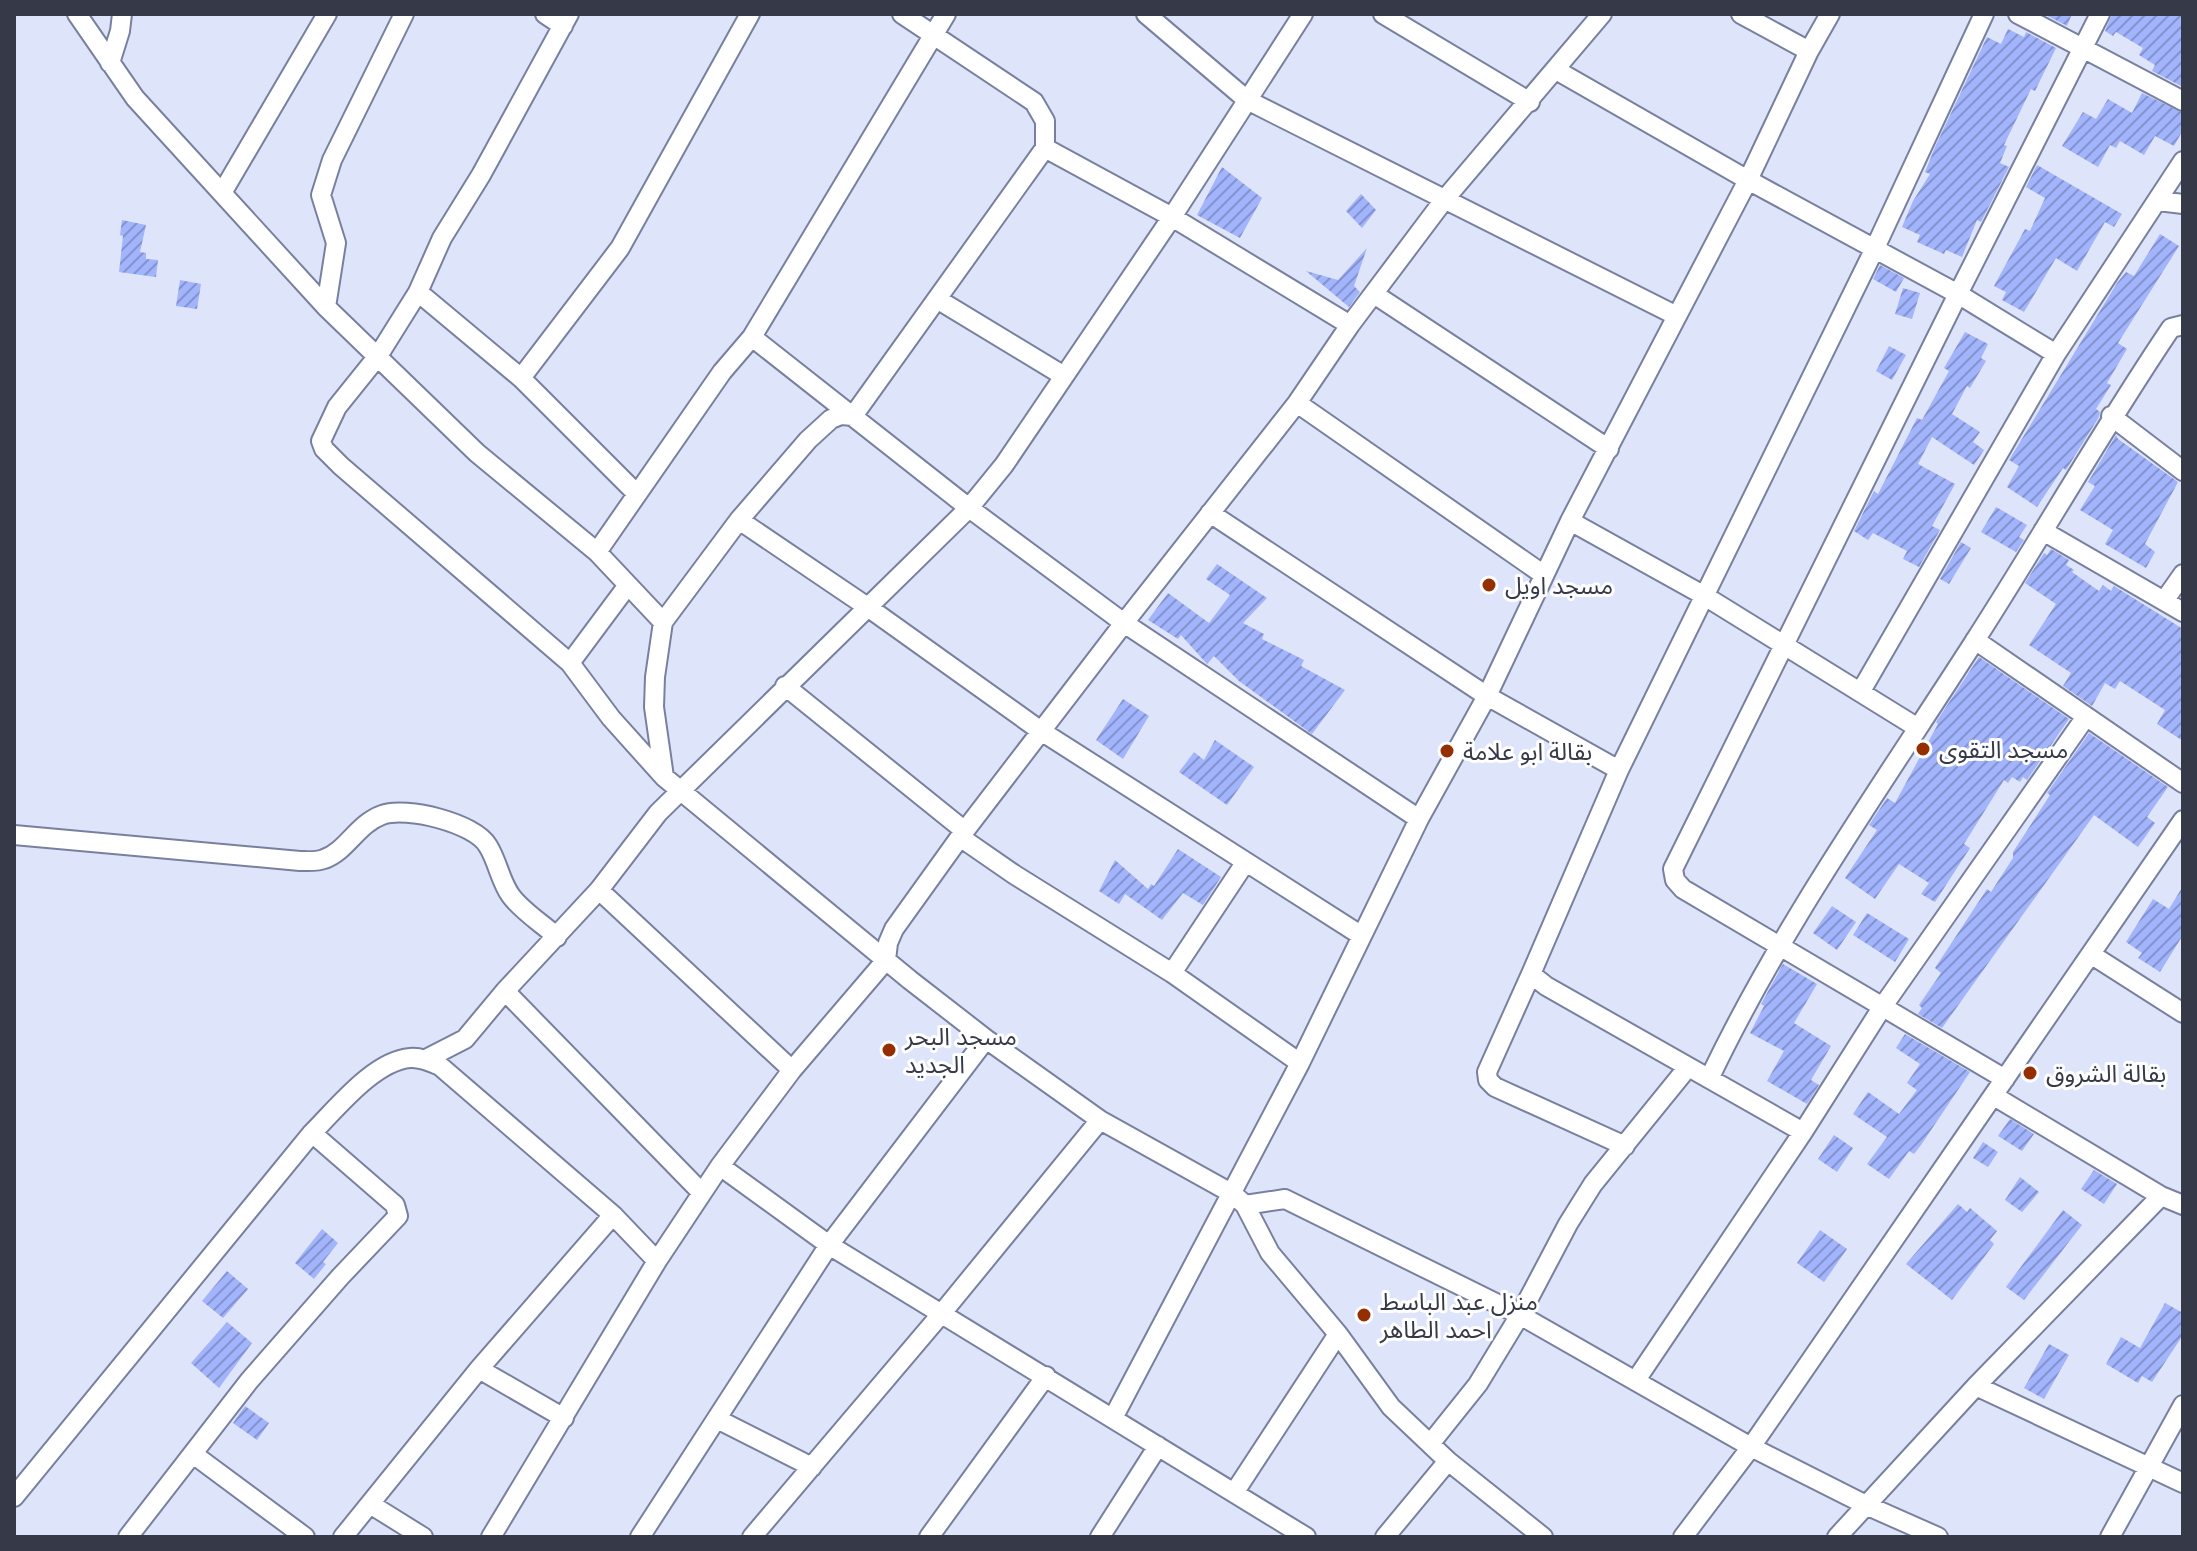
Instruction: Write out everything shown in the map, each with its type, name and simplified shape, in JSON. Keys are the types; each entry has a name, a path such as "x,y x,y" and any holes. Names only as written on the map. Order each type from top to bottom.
{"street":[{"path":"77,14 135,98 326,307 477,453 597,552 663,622"},
{"path":"110,63 121,22 134,14"},
{"path":"222,193 327,14"},
{"path":"326,307 336,243 321,195 332,160 404,14"},
{"path":"545,14 566,20 481,175 442,238 418,292 378,356 337,407 321,441 324,449 570,663 611,718 664,777 986,1039 1100,1120 1239,1199 1285,1199 1520,1315 1751,1447 1868,1506 1938,1537"},
{"path":"521,378 620,248 750,14"},
{"path":"853,416 1045,148 1045,121 1034,102 902,14"},
{"path":"597,552 722,372 752,337 946,14"},
{"path":"1146,14 1247,100 1677,316"},
{"path":"426,1059 465,1039 599,890 680,789 969,508 1004,465 1172,217 1303,14"},
{"path":"1383,14 1530,102"},
{"path":"491,1537 657,1261 720,1166 792,1070 886,960 894,929 962,834 1297,403 1350,325 1444,200 1602,14"},
{"path":"1741,14 1809,51"},
{"path":"1113,1418 1239,1199 1300,1063 1419,819 1487,696 1570,521 1748,180 1809,51 1830,14"},
{"path":"1625,1146 1495,1087 1488,1080 1487,1072 1619,770 1875,248 1984,14"},
{"path":"2018,14 2183,101"},
{"path":"2005,1079 1683,889 1675,880 1673,869 2100,14"},
{"path":"1556,70 1748,180 1958,294 2056,354"},
{"path":"1045,148 1172,217 1350,325"},
{"path":"1861,691 2056,354 2183,161"},
{"path":"2158,201 2183,204"},
{"path":"418,292 521,378 636,493"},
{"path":"1374,294 1609,449"},
{"path":"937,299 1064,376"},
{"path":"1710,1077 1742,1010 1781,945 2043,531 2111,416 2171,328 2183,325"},
{"path":"752,337 969,508 1124,623 1419,819"},
{"path":"1297,403 1544,575"},
{"path":"664,777 654,707 663,622 739,520 808,440 831,419 841,415 853,416"},
{"path":"2111,416 2183,471"},
{"path":"1210,513 1487,696 1619,770"},
{"path":"739,520 1041,731 1362,936"},
{"path":"1570,521 1703,595 1918,728"},
{"path":"2043,531 2183,612"},
{"path":"2164,601 2183,574"},
{"path":"570,663 628,585"},
{"path":"1975,640 2183,783"},
{"path":"785,686 1015,875 1172,973 1300,1063"},
{"path":"1636,1380 1803,1132 1883,1006 2085,718"},
{"path":"14,835 300,861 324,859 343,846 363,823 385,813 408,813 457,824 481,836 512,898 557,937"},
{"path":"1683,1537 1751,1447 2183,820"},
{"path":"1172,973 1245,863"},
{"path":"599,890 792,1070"},
{"path":"2092,955 2180,1004"},
{"path":"1531,974 1546,986 1803,1132"},
{"path":"505,991 702,1193"},
{"path":"640,1537 829,1245 986,1039"},
{"path":"14,1497 312,1133 385,1065 411,1058 426,1059 440,1066 613,1215 657,1261"},
{"path":"1430,1444 1478,1384 1593,1184 1688,1067"},
{"path":"1994,1096 2161,1196 2183,1205"},
{"path":"752,1537 1100,1120"},
{"path":"128,1537 216,1421 282,1342 398,1216 395,1205 312,1133"},
{"path":"720,1166 829,1245 1306,1537"},
{"path":"1837,1537 1976,1386 2161,1196"},
{"path":"1239,1199 1270,1253 1338,1334 1391,1407 1448,1461 1543,1537"},
{"path":"343,1537 479,1369 613,1215"},
{"path":"1234,1493 1338,1334"},
{"path":"479,1369 564,1418"},
{"path":"929,1537 1046,1376"},
{"path":"1976,1386 2183,1483"},
{"path":"2110,1537 2183,1405"},
{"path":"717,1419 812,1467"},
{"path":"1100,1537 1158,1446"},
{"path":"193,1454 305,1537"},
{"path":"1385,1537 1448,1461"},
{"path":"370,1504 423,1537"}],"building":[{"path":"2044,14 2072,14 2067,26"},
{"path":"2112,14 2183,14 2183,87 2152,71 2155,65 2139,55 2143,48 2116,32 2113,36 2105,31"},
{"path":"2008,29 2024,37 2026,32 2056,48 2035,91 2031,89 2004,145 2007,146 2000,163 2009,167 1981,222 1977,220 1962,257 1946,250 1944,254 1917,242 1920,235 1902,227 1913,201 1930,174 1925,172 1935,147 1987,37 2001,44"},
{"path":"2142,93 2183,113 2183,130 2174,146 2155,136 2144,155 2120,141 2116,148 2110,145 2098,167 2062,146 2083,112 2096,119 2108,99 2132,113"},
{"path":"2037,165 2122,214 2114,227 2105,222 2077,271 2056,258 2024,312 2002,300 2006,292 1994,286 2025,229 2030,231 2045,198 2026,187"},
{"path":"1222,167 1262,198 1240,238 1197,215"},
{"path":"1361,194 1376,210 1362,228 1346,211"},
{"path":"122,220 146,225 140,252 146,253 146,259 158,260 156,277 119,272"},
{"path":"2160,234 2179,246 2118,343 2127,349 2096,409 2100,412 2099,417 2066,470 2063,468 2037,507 2007,487 2019,466 2009,460 2117,283 2126,272 2134,276"},
{"path":"1367,248 1354,286 1360,292 1349,307 1306,271 1338,280"},
{"path":"1880,265 1904,278 1896,292 1873,279"},
{"path":"180,280 201,284 197,309 176,306"},
{"path":"1903,288 1920,293 1912,319 1895,314"},
{"path":"1965,332 1988,344 1981,358 1986,361 1970,388 1967,386 1952,414 1980,432 1973,442 1984,450 1974,465 1932,437 1918,464 1955,484 1932,526 1940,530 1919,567 1903,559 1907,551 1873,533 1868,540 1854,531 1874,491 1878,494 1917,418 1922,420 1949,371 1944,368"},
{"path":"1889,346 1906,355 1892,380 1876,371"},
{"path":"2116,435 2178,482 2145,544 2155,552 2146,568 2105,544 2113,530 2080,510 2095,486 2088,482"},
{"path":"1996,507 2027,525 2019,537 2024,540 2016,552 1981,532"},
{"path":"1961,542 1971,548 1949,584 1940,579"},
{"path":"2051,549 2069,560 2066,565 2074,570 2072,572 2099,591 2103,585 2111,591 2114,586 2183,629 2183,741 2157,724 2165,710 2120,681 2115,689 2105,683 2092,706 2063,686 2071,673 2029,645 2056,604 2025,583 2044,553 2047,555"},
{"path":"1217,564 1267,598 1243,623 1264,634 1262,639 1304,660 1301,666 1345,690 1312,734 1239,681 1214,656 1207,664 1181,635 1178,639 1148,620 1168,593 1209,623 1230,595 1206,579"},
{"path":"1979,657 2069,719 2027,780 2023,777 2020,782 2012,777 2008,783 2004,780 1964,844 1970,848 1935,902 1921,894 1929,883 1899,864 1875,899 1845,878 1877,830 1869,825 1887,798 1895,803 1938,724 1936,722"},
{"path":"1123,699 1149,716 1123,759 1096,740"},
{"path":"2089,733 2168,787 2147,817 2155,823 2138,847 2094,815 1942,1028 1918,1014 1922,1008 1919,1005 1941,973 1935,968 1987,889 1991,892 2050,795 2047,793"},
{"path":"1215,740 1254,767 1227,805 1179,772 1194,752 1204,760"},
{"path":"1178,849 1221,877 1203,905 1183,893 1162,920 1125,894 1119,904 1099,891 1115,860 1148,889 1151,884 1154,886"},
{"path":"2183,886 2183,935 2160,972 2138,958 2142,953 2126,942 2153,899 2169,909"},
{"path":"1832,906 1856,922 1837,950 1813,933"},
{"path":"1867,913 1909,939 1895,962 1853,935"},
{"path":"1783,964 1817,984 1794,1023 1831,1046 1811,1080 1819,1085 1807,1104 1767,1081 1784,1051 1750,1033 1764,1006 1761,1004"},
{"path":"1905,1034 1970,1072 1921,1145 1914,1154 1909,1151 1889,1179 1867,1164 1887,1137 1853,1114 1868,1092 1899,1114 1917,1090 1907,1083 1920,1064 1896,1048"},
{"path":"2010,1119 2034,1134 2022,1151 1998,1136"},
{"path":"1834,1135 1853,1148 1837,1172 1818,1159"},
{"path":"1983,1142 1998,1152 1988,1167 1973,1158"},
{"path":"2094,1170 2117,1184 2104,1204 2081,1189"},
{"path":"2020,1177 2039,1192 2022,1212 2005,1200"},
{"path":"1958,1204 1967,1212 1970,1208 1997,1231 1990,1240 1994,1244 1952,1300 1906,1264"},
{"path":"2063,1210 2082,1225 2024,1300 2006,1287"},
{"path":"322,1229 338,1243 314,1279 295,1263"},
{"path":"1820,1230 1847,1249 1824,1282 1797,1263"},
{"path":"227,1271 248,1289 223,1318 202,1301"},
{"path":"2165,1303 2183,1313 2183,1335 2152,1382 2142,1376 2138,1383 2106,1364 2121,1337 2140,1348"},
{"path":"227,1322 252,1343 219,1388 191,1363"},
{"path":"2049,1344 2069,1355 2044,1399 2024,1388"},
{"path":"245,1406 269,1423 257,1440 233,1423"}],"place":[{"name":"مسجد اويل","path":"1489,585"},
{"name":"مسجد التقوى","path":"1923,749"},
{"name":"بقالة ابو علامة","path":"1447,751"},
{"name":"مسجد البحر الجديد","path":"889,1050"},
{"name":"بقالة الشروق","path":"2030,1073"},
{"name":"منزل عبد الباسط احمد الطاهر","path":"1364,1315"}]}
